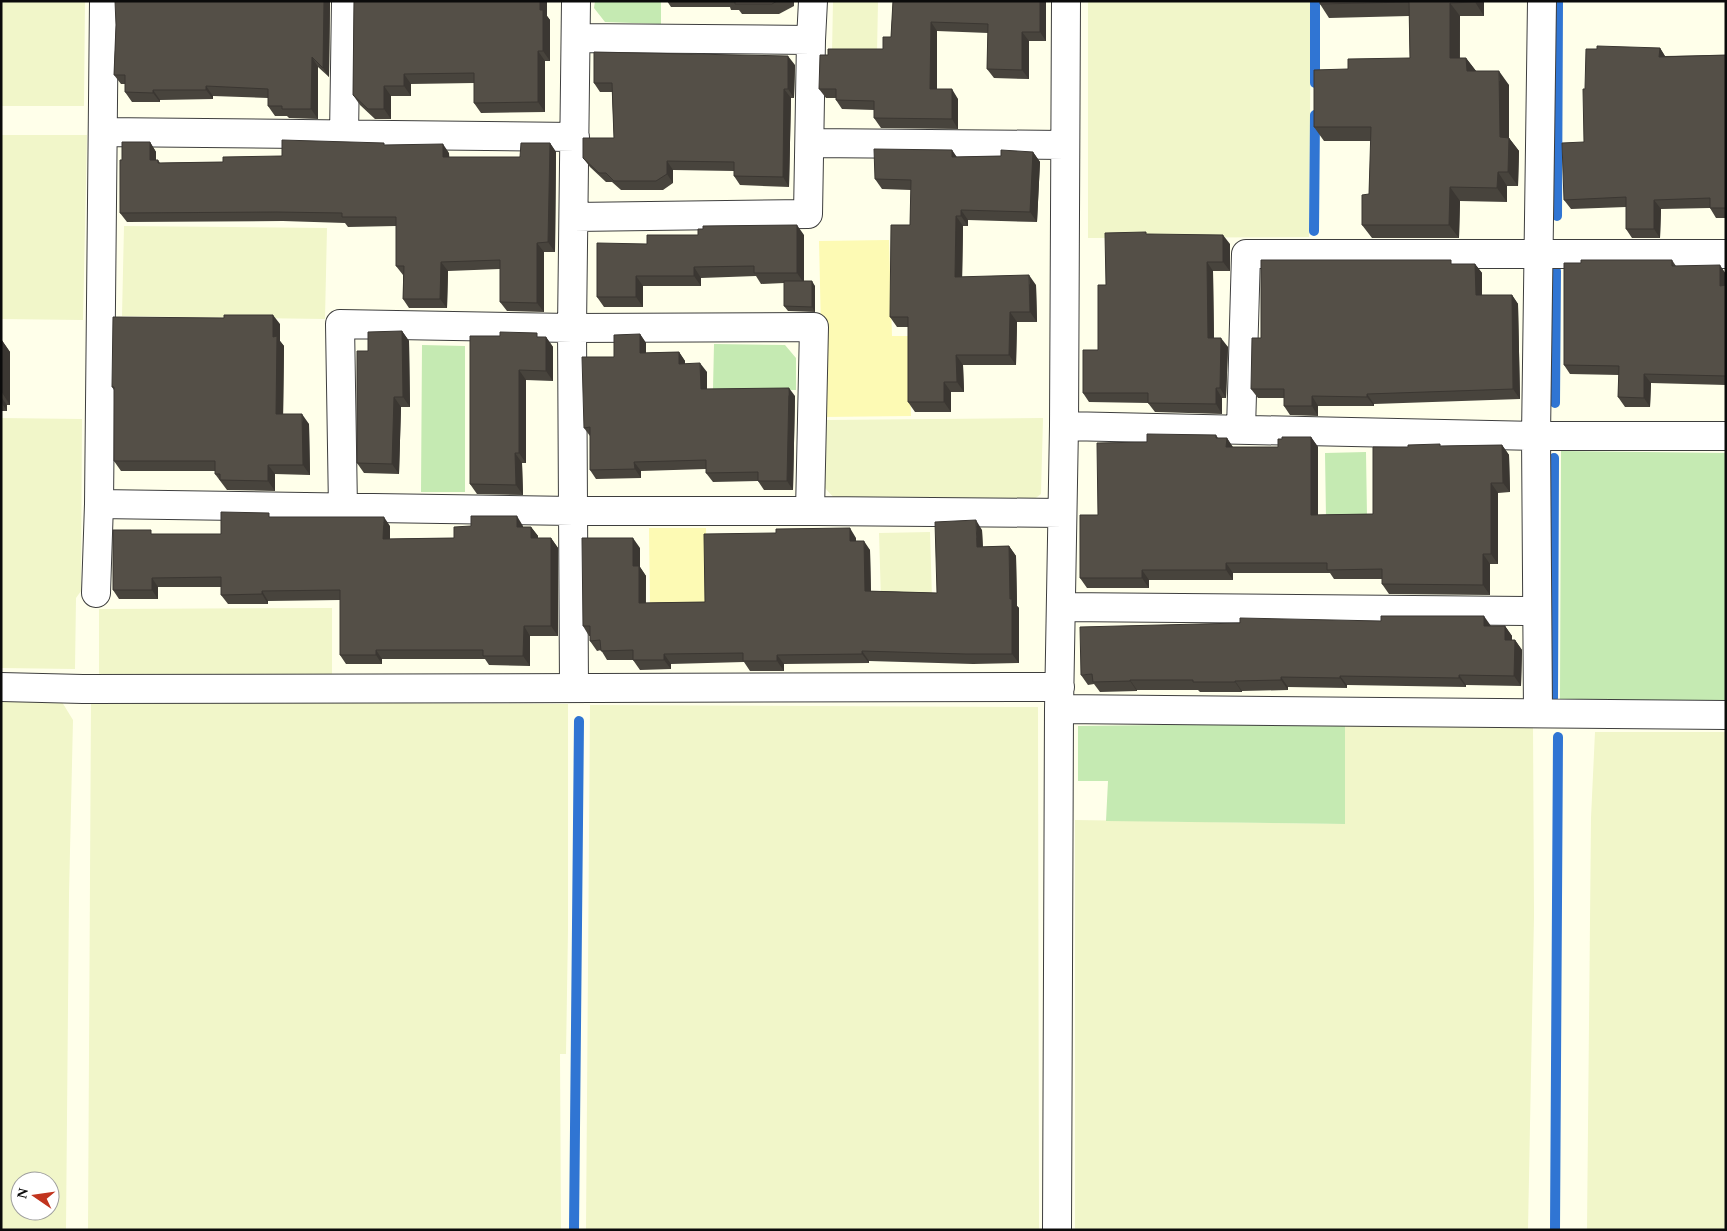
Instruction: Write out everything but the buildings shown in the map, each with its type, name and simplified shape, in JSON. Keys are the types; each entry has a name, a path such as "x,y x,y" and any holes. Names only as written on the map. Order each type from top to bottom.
{"street":[{"path":"96,593 99,504 104,1"},
{"path":"344,136 346,1"},
{"path":"574,687 572,328 576,1"},
{"path":"574,216 808,214 813,1"},
{"path":"1057,1230 1066,1"},
{"path":"1538,712 1536,436 1542,1"},
{"path":"576,38 811,40"},
{"path":"103,132 575,137"},
{"path":"810,143 1064,145"},
{"path":"1241,429 1246,254 1726,254"},
{"path":"343,509 340,324 572,328 814,327 810,511"},
{"path":"1064,426 1536,436 1726,436"},
{"path":"99,504 343,509 1062,513"},
{"path":"1061,607 1537,611"},
{"path":"1,687 93,689 574,687 1060,698 1538,712 1726,715"}],"green space":[{"path":"1,1 85,1 84,106 1,106"},
{"path":"595,1 661,1 661,24 605,22 594,8"},
{"path":"833,1 878,1 877,53 832,53"},
{"path":"1088,1 1311,1 1309,237 1088,238"},
{"path":"1,135 87,135 83,320 1,319"},
{"path":"124,226 327,228 325,319 122,316"},
{"path":"714,344 785,345 796,358 796,390 713,389"},
{"path":"422,345 465,346 465,492 421,492"},
{"path":"1,418 82,419 81,591 76,598 75,669 1,668"},
{"path":"1043,418 1041,494 1033,500 836,500 824,487 825,420"},
{"path":"1561,451 1726,453 1726,702 1560,699"},
{"path":"1366,452 1367,517 1326,518 1325,453"},
{"path":"930,532 932,598 881,600 879,533"},
{"path":"332,608 332,674 99,674 99,609"},
{"path":"1,700 62,702 73,720 69,895 66,1230 1,1230"},
{"path":"91,701 568,704 566,1054 560,1054 561,1230 88,1230"},
{"path":"590,705 1038,707 1039,1230 586,1230"},
{"path":"1345,723 1533,723 1534,916 1528,1230 1075,1230 1075,820 1344,824"},
{"path":"1345,723 1345,824 1106,821 1108,781 1078,781 1078,726"},
{"path":"1595,732 1726,732 1726,1230 1587,1230 1591,818"}],"sand":[{"path":"889,240 892,336 909,336 911,416 823,417 819,241"},
{"path":"649,528 706,528 707,606 650,607"}],"waterway":[{"path":"1315,1 1315,83"},
{"path":"1557,216 1558,1"},
{"path":"1314,231 1315,115"},
{"path":"1555,403 1556,271"},
{"path":"1553,698 1554,458"},
{"path":"574,1230 579,721"},
{"path":"1555,1230 1558,737"}]}
